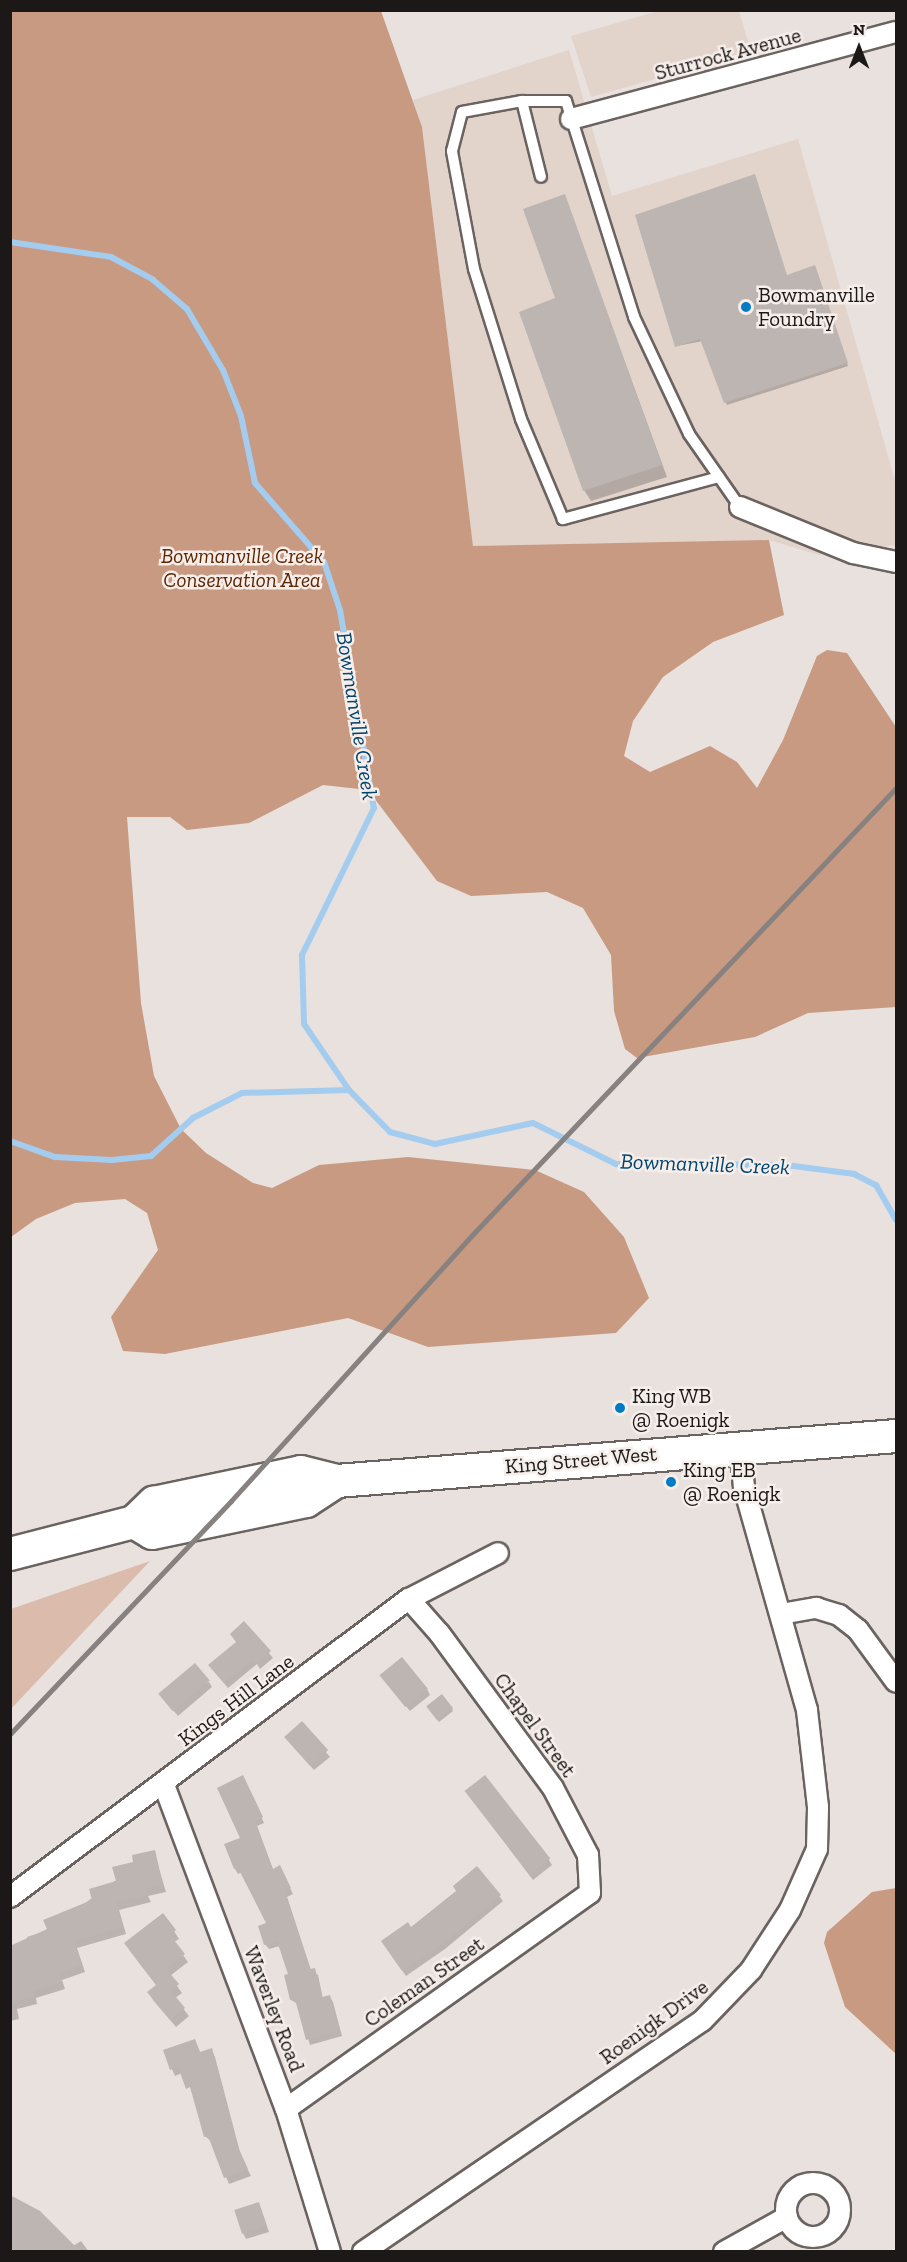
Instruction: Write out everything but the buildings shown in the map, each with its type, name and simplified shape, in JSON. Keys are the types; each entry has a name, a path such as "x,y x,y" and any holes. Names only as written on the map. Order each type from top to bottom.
{"main road":[{"name":"King Street West","path":"10,1554 134,1521 154,1503 301,1472 338,1481 780,1443 897,1436"}],"street":[{"name":"Sturrock Avenue","path":"571,119 897,32"},
{"path":"740,507 853,553 897,562"},
{"name":"Roenigk Drive","path":"363,2252 702,2021 752,1970 790,1910 817,1849 818,1807 807,1710 744,1486 740,1447"},
{"name":"Kings Hill Lane","path":"10,1897 164,1785 409,1599 498,1553"},
{"name":"Chapel Street","path":"409,1599 439,1633 552,1788 588,1855 590,1893"},
{"path":"781,1614 816,1608 839,1615 858,1630 897,1682"},
{"name":"Waverley Road","path":"164,1785 286,2109 330,2252"},
{"name":"Coleman Street","path":"286,2109 590,1893"},
{"path":"724,2252 787,2217"}],"lane":[{"path":"522,101 542,177"},
{"path":"719,477 563,519 521,419 474,269 452,151 462,112 522,101 566,101 634,317 689,434 740,507"}],"shaded area":[{"path":"662,10 739,11 751,52 591,97 571,36"},
{"path":"569,50 612,196 798,139 896,484 896,545 819,555 769,540 473,546 422,127 413,100"},
{"path":"150,1561 11,1709 11,1609"}],"green space":[{"name":"Bowmanville Creek Conservation Area","path":"11,10 381,11 422,127 473,546 769,540 784,615 713,642 663,677 633,721 624,756 650,772 710,746 737,762 757,788 783,740 817,656 827,650 847,653 896,727 896,1007 808,1013 755,1037 637,1058 625,1049 614,1011 611,955 583,908 547,892 471,896 437,881 368,790 323,785 249,823 187,830 170,817 127,817 141,1003 154,1076 181,1129 206,1153 253,1183 272,1188 319,1165 408,1157 535,1170 584,1192 624,1237 649,1298 616,1333 428,1347 348,1318 165,1354 123,1351 111,1317 158,1250 147,1213 125,1199 75,1203 36,1219 11,1237"},
{"path":"896,1888 896,2054 845,2007 824,1943 827,1932 872,1892"}],"waterway":[{"name":"Bowmanville Creek","path":"10,242 111,257 152,279 187,309 223,370 241,416 255,483 324,562 340,610 374,808 302,955 304,1024 349,1090 390,1132 435,1144 533,1123 616,1164 786,1165 854,1174 876,1185 896,1220"},
{"path":"10,1141 55,1157 112,1160 151,1156 193,1118 242,1093 349,1090"}],"railway":[{"path":"10,1734 231,1501 475,1232 896,788"}],"place":[{"name":"Bowmanville Foundry","path":"746,307"},
{"name":"King WB @ Roenigk","path":"620,1408"},
{"name":"King EB @ Roenigk","path":"671,1482"}]}
